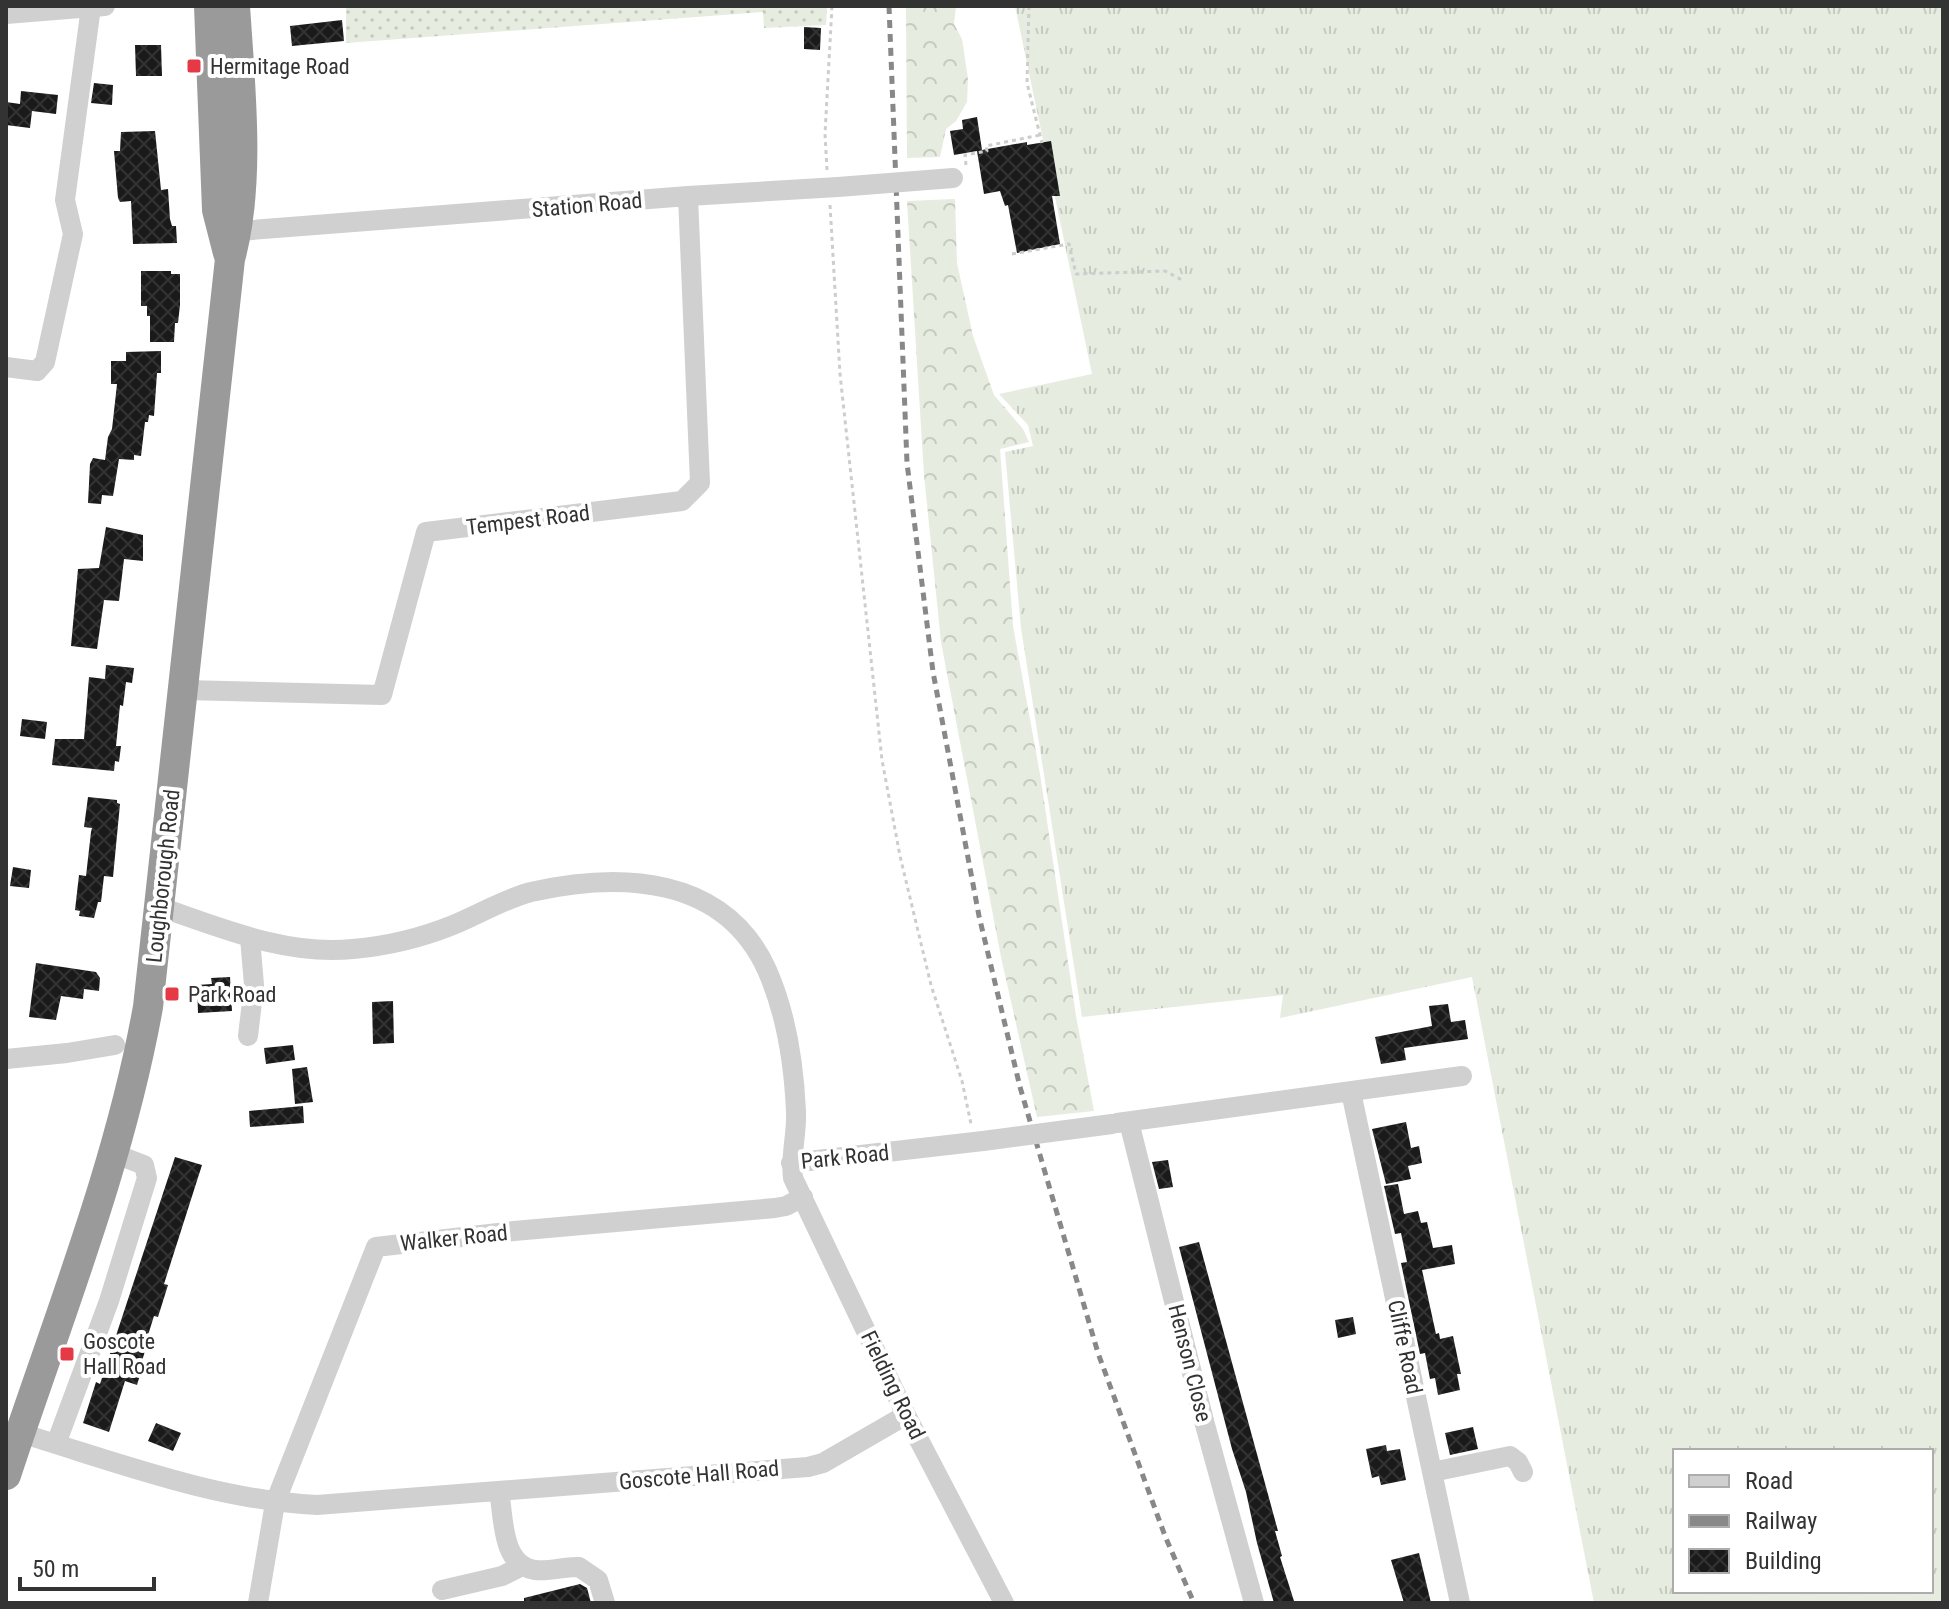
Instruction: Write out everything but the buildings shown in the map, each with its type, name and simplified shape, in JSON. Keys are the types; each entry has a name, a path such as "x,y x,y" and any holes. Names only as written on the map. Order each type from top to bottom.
{"highway":[{"name":"Loughborough Road","path":"209,6 217,210 230,241"},
{"name":"Loughborough Road","path":"6,1475 115,1154 145,1023 184,690 243,118 235,6"}],"street":[{"path":"6,14 98,7 65,200 73,234 45,362 37,371 6,367"},
{"name":"Station Road","path":"230,241 688,196 961,177"},
{"name":"Tempest Road","path":"184,690 382,695 426,532 682,501 700,483 688,196"},
{"name":"Park Road","path":"160,907 250,938 301,948 350,950 394,944 450,927 529,893 598,883 662,884 698,897 729,917 767,969 784,1020 796,1111 796,1143 791,1163 979,1142 1462,1076"},
{"path":"248,1036 254,985 250,938"},
{"path":"6,1059 115,1045"},
{"name":"Cliffe Road","path":"1351,1092 1460,1603"},
{"name":"Henson Close","path":"1121,1123 1254,1603"},
{"path":"56,1444 109,1301 147,1178 144,1165 115,1154"},
{"name":"Fielding Road","path":"791,1163 793,1178 906,1415 1004,1603"},
{"name":"Walker Road","path":"275,1503 376,1247 514,1231 775,1208 803,1197"},
{"name":"Goscote Hall Road","path":"20,1433 162,1477 275,1503 317,1505 808,1467 823,1463 906,1415"},
{"path":"1432,1472 1510,1456 1518,1462 1523,1472"},
{"path":"499,1491 514,1560 522,1566 538,1570 579,1567 598,1580 605,1603"},
{"path":"258,1603 275,1503"},
{"path":"442,1590 502,1576 522,1566"}],"path":[{"path":"832,6 825,134 833,188 840,374 882,760 900,856 931,985 979,1142"},
{"path":"1029,6 1027,83 1042,143"},
{"path":"961,177 965,155 987,151 986,146 1040,135"},
{"path":"1012,254 1069,244 1076,274 1165,271 1184,281"}],"green space":[{"path":"346,6 827,6 826,25 764,28 763,12 346,43"},
{"path":"906,6 956,6 954,24 962,39 968,79 967,102 956,121 946,129 940,157 907,158"},
{"path":"1015,6 1943,6 1943,1603 1594,1603 1472,977 1280,1018 1283,995 1082,1017 1021,628 1005,452 1033,446 1028,425 999,394 1092,374"},
{"path":"955,199 957,263 973,336 994,395 1023,429 1029,442 1000,449 1013,626 1094,1111 1037,1117 1001,957 941,642 924,475 907,201"}],"railway":[{"path":"889,6 907,463 933,672 979,916 1020,1087 1098,1353 1165,1536 1194,1603"}],"place":[{"name":"Hermitage Road","path":"194,66"},
{"name":"Park Road","path":"172,994"},
{"name":"Goscote Hall Road","path":"67,1354"}]}
